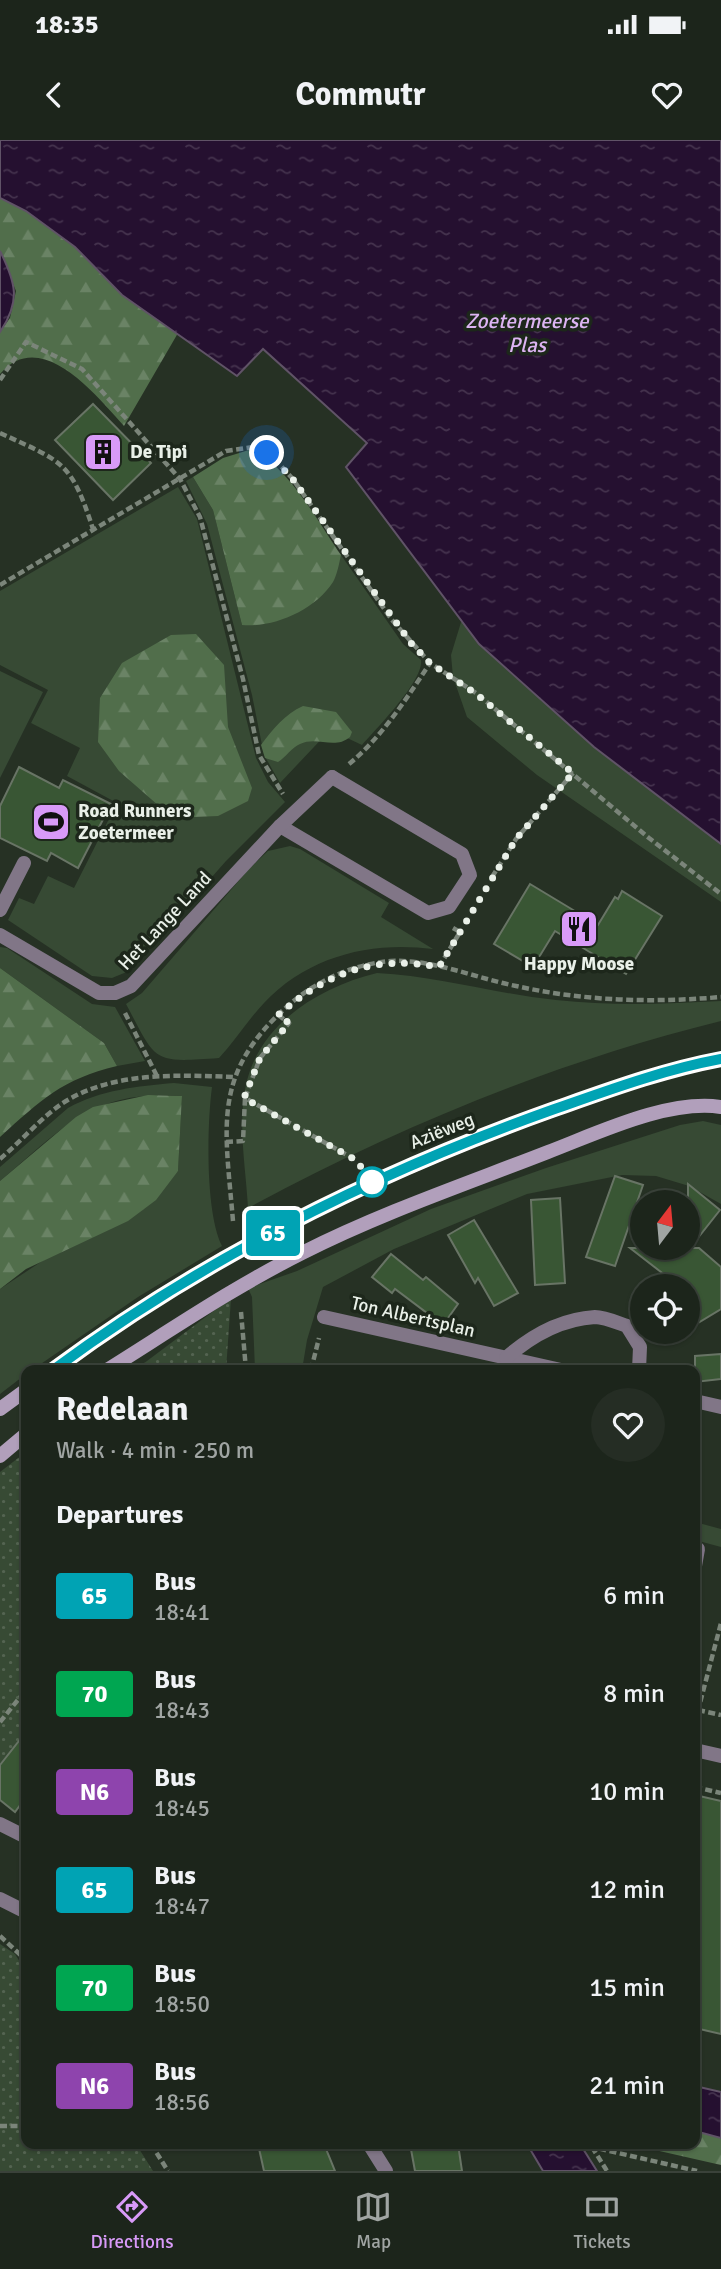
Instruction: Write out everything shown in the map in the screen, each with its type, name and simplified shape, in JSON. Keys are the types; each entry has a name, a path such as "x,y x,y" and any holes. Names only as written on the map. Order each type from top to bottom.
{"street":[{"name":"Het Lange Land","path":"0,935 99,993 116,993 131,986 280,826 332,778"},
{"path":"280,826 428,913 449,908 470,875 462,854 332,778"},
{"path":"0,910 24,863"},
{"name":"Aziëweg","path":"60,1365 141,1310 290,1224 398,1170 621,1085 721,1059"},
{"path":"115,1365 239,1286 305,1251 409,1205 611,1128 674,1109 702,1104 721,1107"},
{"name":"Ton Albertsplan","path":"324,1317 538,1365"},
{"path":"506,1358 526,1340 555,1326 597,1317 627,1326 640,1347 639,1365"},
{"path":"0,1409 21,1394"},
{"path":"700,1402 721,1407"},
{"path":"0,1456 21,1438"},
{"path":"700,1751 721,1756"},
{"path":"0,1824 21,1834"},
{"path":"0,1899 21,1910"},
{"path":"372,2149 386,2171"}],"path":[{"path":"0,380 26,342 82,369 180,479 200,517 243,679 259,755 266,771 295,811"},
{"path":"0,433 56,459 79,484 93,528"},
{"path":"0,585 93,528 237,447 254,447 273,457 292,478 392,620 430,663 475,693 721,894"},
{"path":"332,778 363,752 408,697 430,663"},
{"path":"488,885 516,839 573,773"},
{"path":"428,913 460,932"},
{"path":"439,967 467,920"},
{"path":"233,1221 226,1142 227,1106 233,1077 248,1048 278,1015 305,991 331,977 391,961 439,967 516,986 578,997 662,1002 721,997"},
{"path":"116,993 157,1076"},
{"path":"226,1142 243,1141 244,1098 260,1058 289,1023 278,1015"},
{"path":"0,1159 60,1105 83,1093 157,1076 233,1077"},
{"path":"244,1098 356,1160"},
{"path":"241,1310 246,1365"},
{"name":"Ton Albertsplan","path":"312,1365 324,1317"},
{"path":"700,1702 721,1623"},
{"path":"0,1722 21,1696"},
{"path":"700,1710 721,1715"},
{"path":"700,1788 721,1793"},
{"path":"0,1936 21,1955"},
{"path":"0,2126 21,2126"},
{"path":"154,2149 168,2171"},
{"path":"594,2149 607,2171"},
{"path":"608,2149 697,2171"},
{"path":"665,2171 666,2164"}],"green space":[{"path":"0,198 26,211 75,247 122,295 178,333 124,426 83,383 50,361 33,358 16,361 0,374 0,332 10,318 16,291 0,251"},
{"path":"249,450 263,456 289,480 341,555 333,582 305,609 280,620 242,625 213,510 193,477 223,458"},
{"path":"193,477 213,510 242,625 291,612 316,598 326,587 341,555 403,644 421,660 420,669 407,691 362,745 330,730 280,783 264,755 252,695 207,524 186,481"},
{"path":"178,487 197,519 256,758 268,782 285,802 226,861 129,971 112,978 92,976 8,920 19,898 34,904 48,876 74,888 117,803 67,776 80,748 31,723 48,690 0,665 0,591"},
{"path":"462,619 480,644 594,747 721,844 721,902 537,775 467,717 453,677 451,655"},
{"path":"196,634 224,665 228,727 252,788 248,801 218,816 193,817 159,806 119,771 98,742 100,698 122,663 171,635"},
{"path":"0,671 43,692 0,778"},
{"path":"303,706 336,712 352,732 350,737 332,743 313,741 300,744 278,762 265,758 261,745 285,718"},
{"path":"290,846 300,849 389,903 381,917 433,949 387,947 342,955 320,963 281,987 264,1003 219,1058 180,1060 159,1055 144,1038 126,1004 142,993 249,869 268,851"},
{"path":"0,947 7,948 92,1004 115,1007 145,1061 117,1066 104,1043 0,968"},
{"path":"0,968 104,1043 117,1066 67,1084 28,1112 0,1137"},
{"path":"377,973 577,1002 638,1004 721,1001 721,1021 598,1056 478,1100 362,1150 248,1208 242,1134 243,1104 251,1067 262,1046 293,1012 313,999 355,979"},
{"path":"174,1083 212,1087 208,1145 210,1191 216,1231 222,1246 138,1297 39,1365 21,1365 21,1378 0,1394 0,1289 178,1171 182,1096 151,1095 102,1106 62,1129 0,1181 0,1167 68,1108 93,1097"},
{"path":"148,1095 182,1096 178,1171 156,1200 128,1221 26,1269 0,1289 0,1181 76,1117 93,1107"},
{"path":"703,1121 721,1125 721,1204 700,1190 656,1176 622,1175 527,1194 394,1249 323,1287 307,1340 303,1365 255,1365 252,1297 248,1288 297,1271 431,1209 680,1125"},
{"path":"231,1298 226,1365 142,1365"},
{"path":"21,1456 21,1737 0,1766 0,1472"},
{"path":"700,1523 721,1529 721,1547 700,1541"},
{"path":"0,1944 15,1954 21,1964 21,2149 139,2149 153,2171 0,2171"},
{"path":"700,2132 721,2138 721,2165 651,2149 700,2149"}],"water":[{"name":"Zoetermeerse Plas","path":"0,140 721,140 721,844 594,747 479,644 346,467 367,443 263,349 237,376 122,295 75,247 26,211 0,198"},
{"path":"0,251 10,273 14,292 11,311 0,332"},
{"path":"700,2087 721,2092 721,2138 700,2132"},
{"path":"530,2149 583,2149 597,2171 543,2171"}],"building":[{"name":"De Tipi","path":"93,404 151,463 113,500 55,440"},
{"name":"Road Runners Zoetermeer","path":"19,767 59,788 63,780 111,804 78,868 51,853 47,861 0,838 0,806"},
{"name":"Happy Moose","path":"530,884 598,925 615,897 618,899 622,891 662,916 626,974 555,931 533,967 494,944"},
{"path":"615,1176 643,1185 641,1190 630,1190 630,1223 615,1266 586,1257"},
{"path":"700,1194 720,1210 700,1235"},
{"path":"560,1198 565,1283 535,1285 531,1200"},
{"path":"474,1220 518,1293 494,1306 478,1278 475,1283 448,1235"},
{"path":"700,1249 721,1267 721,1309 700,1322 700,1274 664,1274 645,1260 700,1260"},
{"path":"391,1254 423,1280 426,1277 458,1304 443,1325 395,1289 392,1293 372,1277"},
{"path":"721,1354 721,1379 700,1381 700,1365 695,1365 695,1356"},
{"path":"21,1738 21,1804 15,1812 0,1800 0,1765"},
{"path":"700,1796 721,1801 721,2034 700,2029"},
{"path":"259,2149 326,2149 335,2171 264,2171"},
{"path":"411,2149 459,2149 462,2171 415,2171"}],"bus line":[{"name":"65","path":"60,1365 164,1296 364,1185 487,1134 621,1085 721,1059"}],"place":[{"name":"De Tipi","path":"103,452"},
{"name":"Road Runners Zoetermeer","path":"51,822"},
{"name":"Happy Moose","path":"579,929"}],"route":[{"path":"267,453 292,478 392,620 430,663 475,693 573,773 516,839 439,967 391,961 358,968 331,977 305,991 278,1015 289,1023 260,1058 244,1098 356,1160 372,1182"}]}
